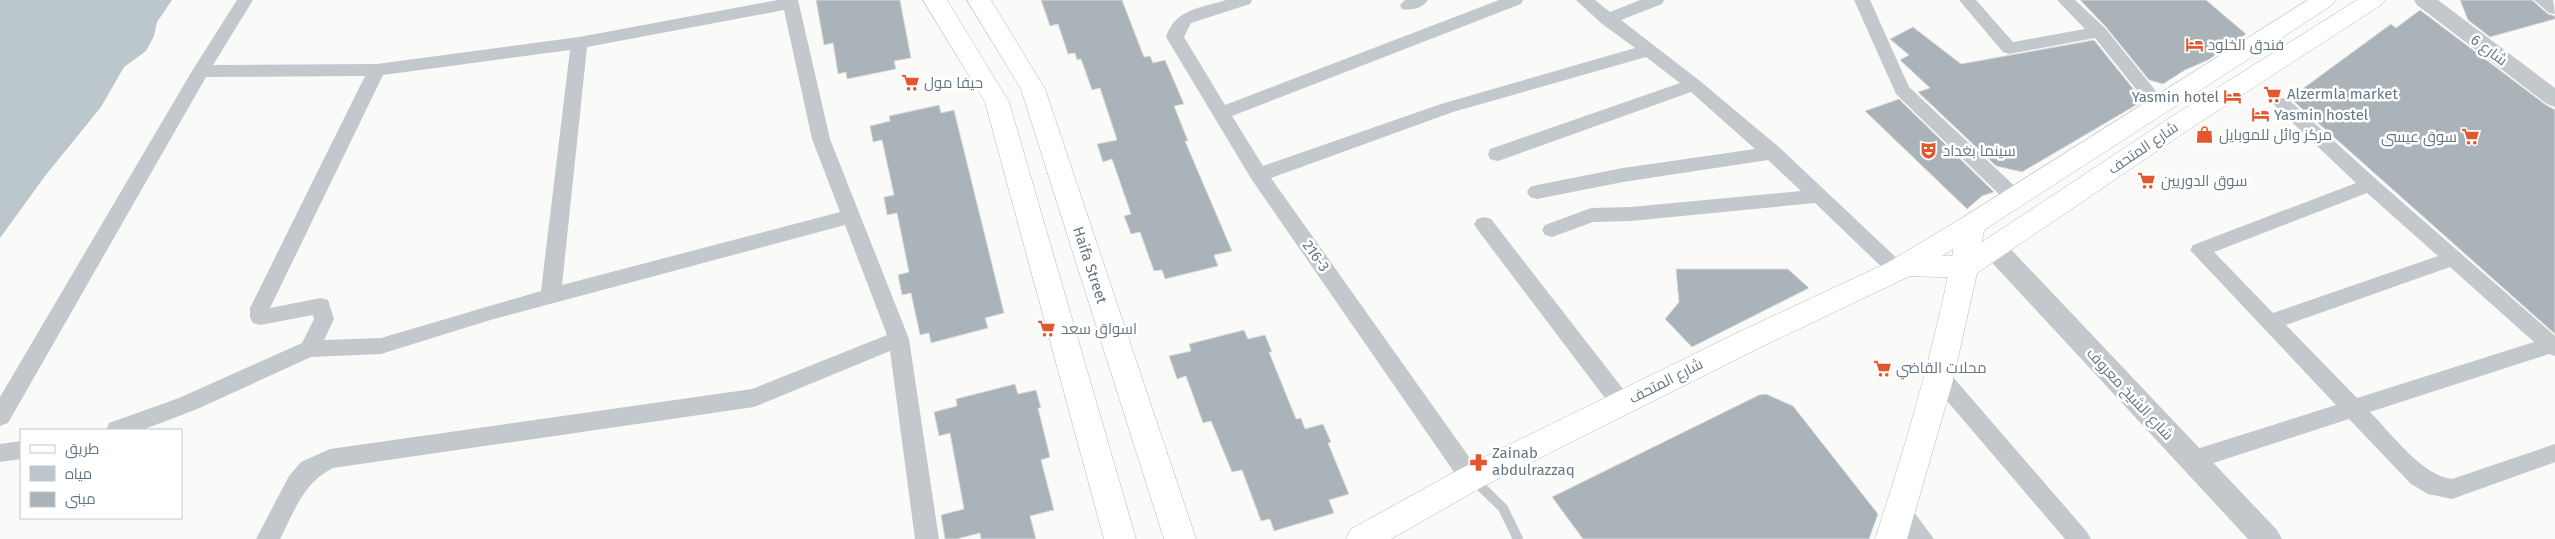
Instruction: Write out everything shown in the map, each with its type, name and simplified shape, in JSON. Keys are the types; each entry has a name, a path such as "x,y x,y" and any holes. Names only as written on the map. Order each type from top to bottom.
{"main road":[{"path":"935,0 997,102 1120,538"},
{"name":"Haifa Street","path":"979,0 1033,89 1180,539"},
{"name":"شارع المتحف","path":"1362,539 1471,478 1901,267 2324,0"},
{"name":"شارع المتحف","path":"1965,267 2188,118 2373,0"},
{"path":"1891,539 1938,375 1965,267 1970,225"},
{"path":"1901,267 1965,267"}],"street":[{"path":"0,417 200,72 245,0"},
{"name":"216-3","path":"1244,0 1185,19 1178,28 1175,37 1259,175 1471,478"},
{"path":"1222,113 1515,0"},
{"path":"1584,0 1694,85 1901,267"},
{"path":"1607,19 1656,0"},
{"path":"1862,0 1902,90 2014,197"},
{"path":"1967,0 2009,48 2099,32"},
{"path":"2065,0 2099,32 2158,105"},
{"name":"شارع 6","path":"2424,0 2555,99"},
{"path":"2542,0 2555,9"},
{"path":"200,72 377,70 579,43 790,2 821,139 900,339 928,539"},
{"path":"551,296 579,43"},
{"path":"1259,175 1447,108 1648,50"},
{"path":"309,349 324,319 321,306 309,306 271,317 260,317 260,308 377,70"},
{"path":"1497,154 1694,85"},
{"path":"2282,104 2370,185 2554,346"},
{"path":"1536,192 1623,175 1773,153"},
{"path":"2370,185 2200,250 2419,477 2436,487 2452,489 2555,454"},
{"path":"1552,230 1591,215 1631,214 1818,196"},
{"path":"120,429 187,404 309,349 381,346 551,296 851,216"},
{"path":"1484,224 1622,404"},
{"name":"شارع الشيخ معروف","path":"1994,248 2267,539"},
{"path":"2271,322 2454,258"},
{"path":"268,539 297,483 309,469 330,459 754,398 900,339"},
{"path":"2192,460 2351,407 2554,346"},
{"path":"1938,375 2079,539"},
{"path":"0,453 20,450"},
{"path":"1900,511 1922,539"}],"lane":[{"path":"1471,478 1503,508 1518,539"}],"water":[{"path":"0,0 172,0 157,22 154,36 146,51 124,67 101,107 45,176 0,238"}],"building":[{"path":"816,0 900,0 911,58 894,61 896,69 847,79 846,72 838,74 833,43 824,45"},
{"path":"1041,0 1122,0 1144,57 1150,56 1153,63 1165,60 1184,104 1174,106 1188,141 1185,141 1232,251 1214,255 1218,266 1165,279 1162,270 1154,271 1140,232 1131,234 1124,216 1131,214 1112,159 1103,162 1097,144 1117,140 1100,88 1092,90 1081,59 1077,60 1075,53 1068,54 1058,24 1050,26"},
{"path":"2080,0 2206,0 2246,34 2208,60 2185,70 2163,84 2149,80 2106,27"},
{"path":"2460,0 2532,0 2548,14 2555,16 2555,19 2490,37 2468,20"},
{"path":"2420,10 2555,110 2555,334 2290,98 2391,24 2396,28"},
{"path":"1913,27 1961,64 2094,40 2143,101 2022,172 1996,166 1918,92 1930,88 1900,60 1909,55 1890,39"},
{"name":"سينما بغداد","path":"1899,99 1994,192 1982,196 1967,209 1865,111"},
{"path":"939,105 941,113 954,110 1004,313 985,318 988,328 931,343 929,333 920,335 911,293 902,295 898,275 909,272 897,213 887,215 884,197 894,195 882,140 873,142 870,126 890,121 889,116"},
{"path":"1676,269 1788,269 1809,288 1692,347 1665,319 1679,302"},
{"path":"1244,330 1248,339 1265,335 1272,352 1269,352 1296,419 1301,418 1305,429 1323,424 1331,442 1328,443 1349,494 1329,500 1334,513 1274,531 1270,519 1261,521 1242,470 1232,472 1211,421 1203,423 1186,376 1177,379 1169,356 1191,351 1189,344"},
{"path":"1015,384 1018,394 1036,390 1041,408 1038,408 1050,457 1041,460 1054,510 1030,516 1036,539 981,539 980,533 957,539 945,539 941,515 964,509 950,433 939,436 934,412 957,406 956,399"},
{"path":"1766,394 1793,406 1878,514 1869,539 1583,539 1552,497 1759,395"}],"place":[{"name":"فندق الخلود","path":"2194,45"},
{"name":"حيفا مول","path":"910,83"},
{"name":"Alzermla market","path":"2273,94"},
{"name":"Yasmin hotel","path":"2233,97"},
{"name":"Yasmin hostel","path":"2260,115"},
{"name":"مركز وائل للموبايل","path":"2205,135"},
{"name":"سوق عيسى","path":"2471,137"},
{"name":"سينما بغداد","path":"1929,151"},
{"name":"سوق الدوريين","path":"2147,181"},
{"name":"اسواق سعد","path":"1047,329"},
{"name":"محلات القاضي","path":"1882,368"},
{"name":"Zainab abdulrazzaq","path":"1478,462"}]}
